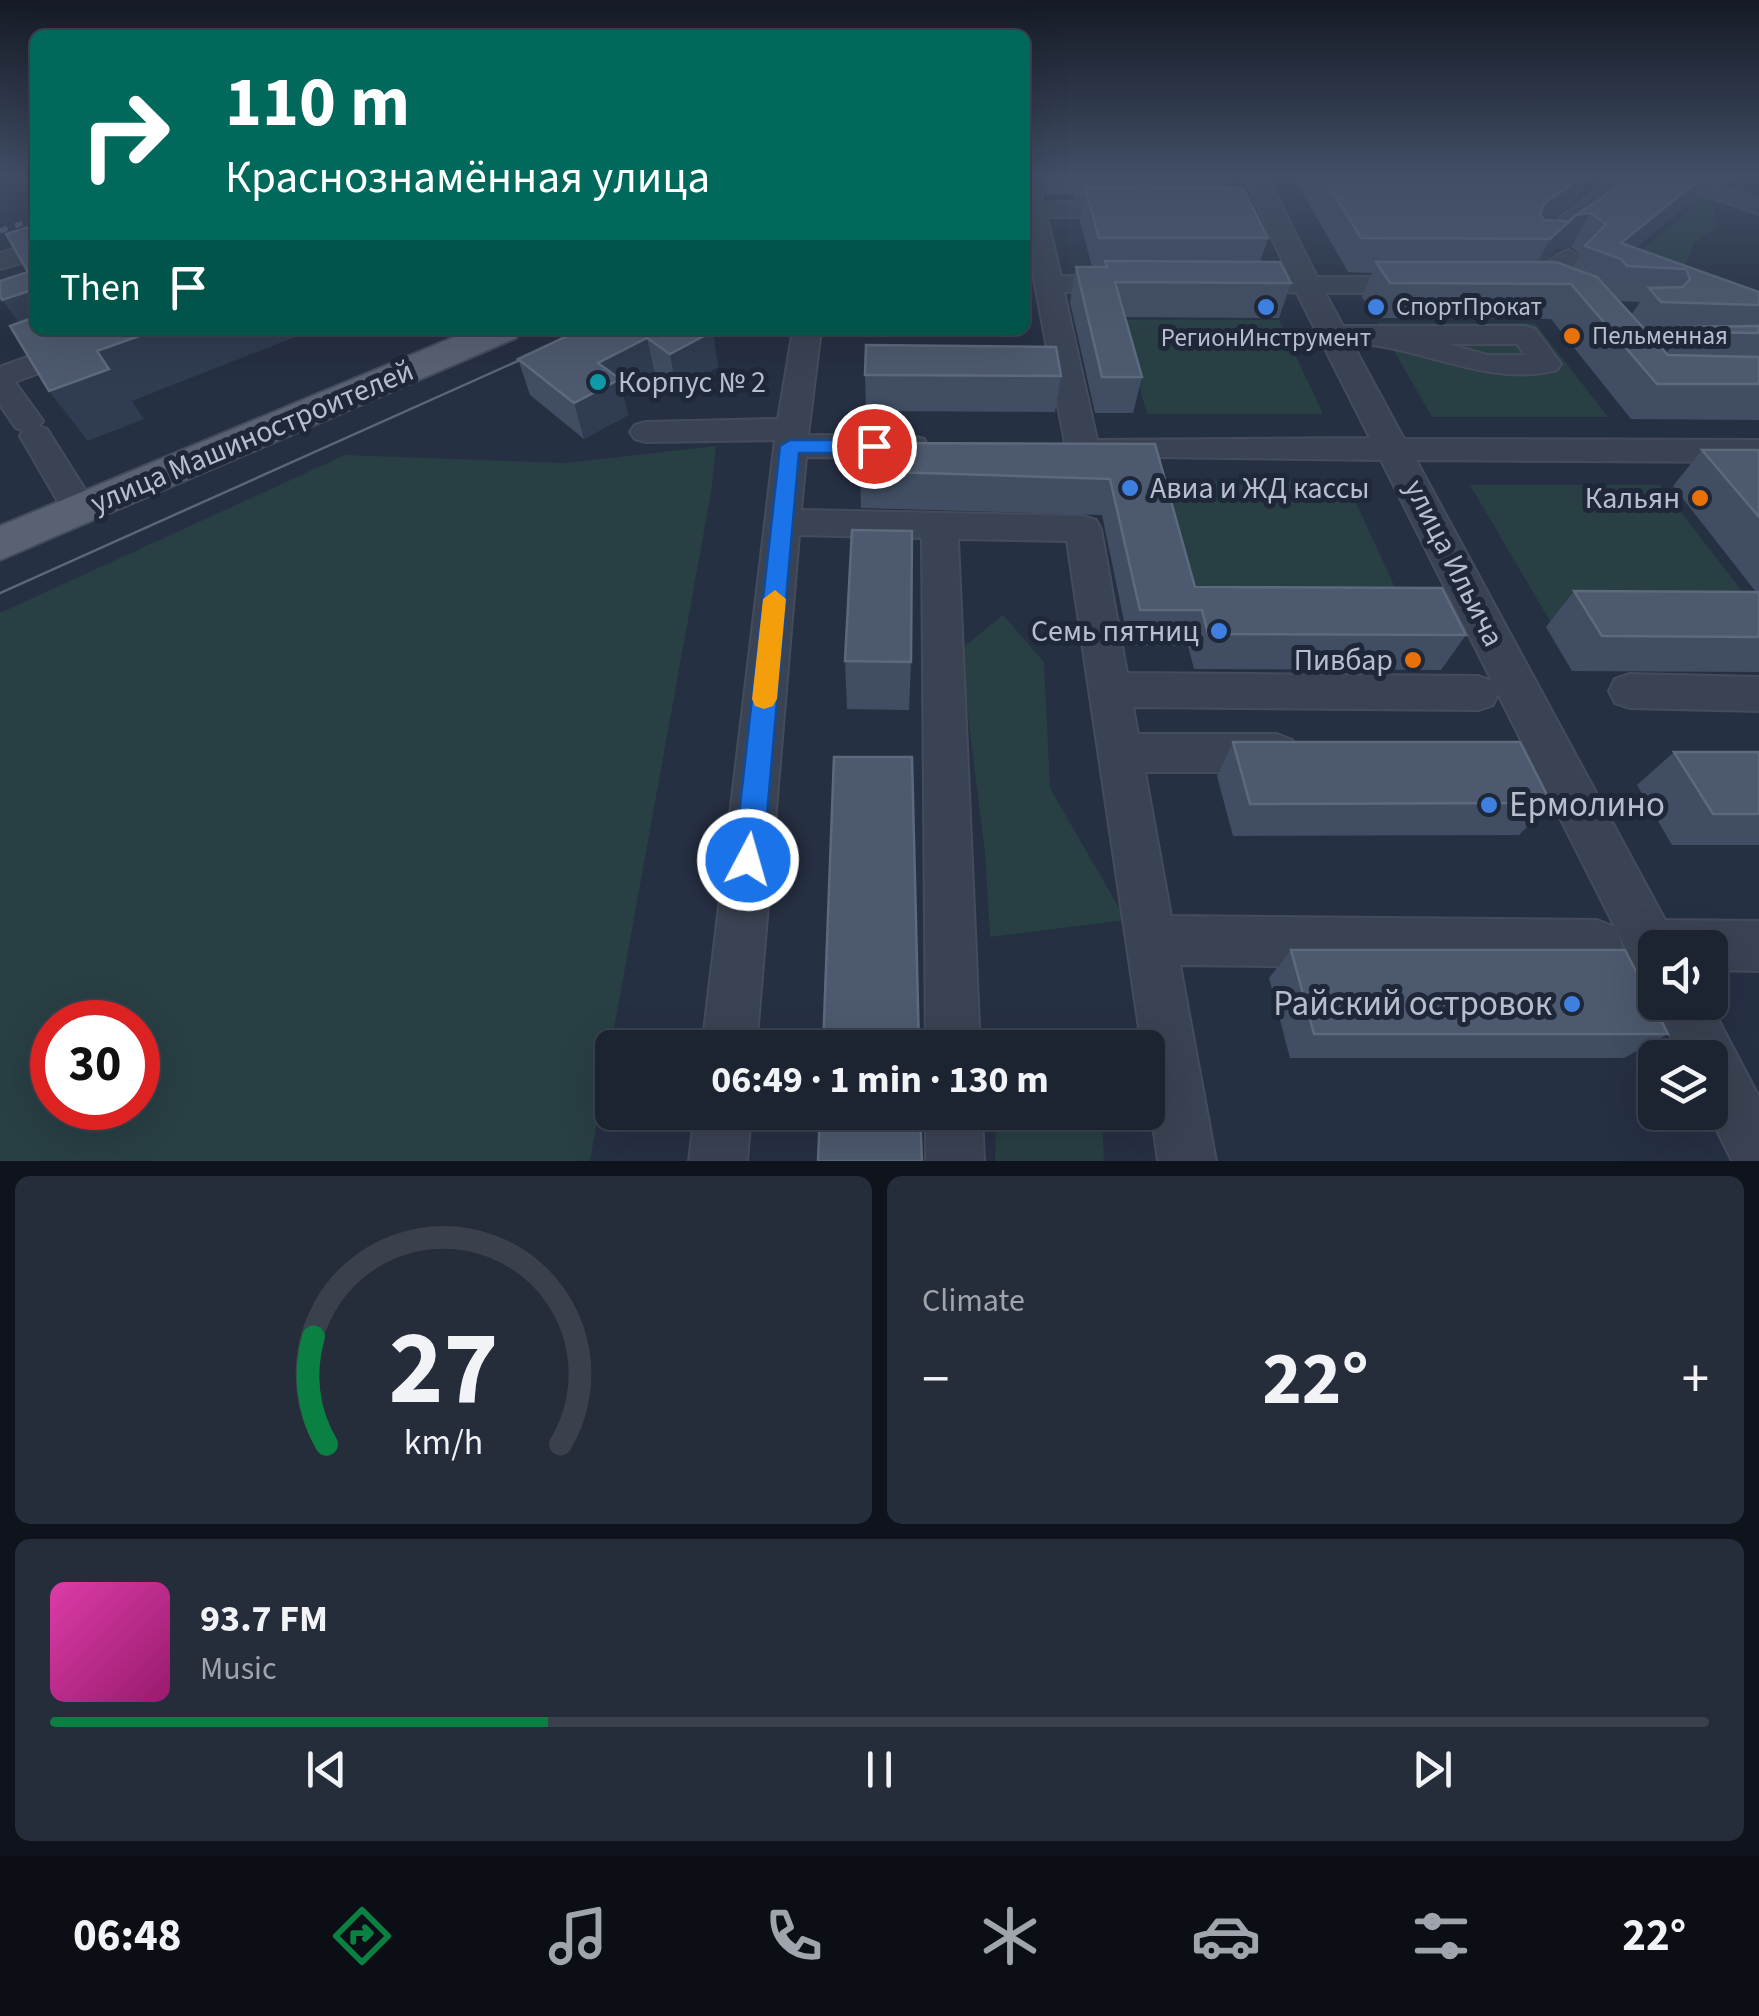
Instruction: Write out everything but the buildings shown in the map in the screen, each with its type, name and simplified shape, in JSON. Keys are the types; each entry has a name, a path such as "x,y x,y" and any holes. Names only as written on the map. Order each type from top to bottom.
{"main road":[{"name":"улица Машиностроителей","path":"0,544 491,335"}],"street":[{"path":"1035,228 1082,448"},
{"name":"улица Ильича","path":"1280,228 1643,930"},
{"path":"1548,239 1562,228"},
{"path":"0,262 30,252"},
{"path":"1569,258 1530,285 1588,304"},
{"path":"1049,284 1144,284"},
{"path":"1259,284 1447,285"},
{"path":"1334,334 1385,336"},
{"path":"80,510 0,379 115,335"},
{"path":"731,1030 791,437 805,335"},
{"path":"1028,370 1067,370"},
{"path":"646,432 952,447"},
{"path":"1045,448 1759,451"},
{"path":"782,522 1084,528 1186,1161"},
{"path":"940,526 952,1030"},
{"path":"1110,690 1478,694"},
{"path":"1630,691 1759,694"},
{"path":"1120,754 1310,753"},
{"path":"1150,940 1596,944"},
{"path":"1728,947 1759,946"},
{"path":"1728,1095 1759,1155"},
{"path":"718,1161 721,1130"},
{"path":"954,1130 955,1161"}],"green space":[{"path":"1668,228 1716,228 1694,242 1682,275 1625,264"},
{"path":"1121,320 1279,320 1323,414 1147,414"},
{"path":"1377,322 1535,323 1608,417 1432,417"},
{"path":"716,446 711,493 614,1030 595,1030 596,1130 590,1161 0,1161 0,613 345,455 565,463"},
{"path":"1158,481 1346,481 1409,618 1195,617"},
{"path":"1470,485 1660,485 1759,613 1759,624 1551,623"},
{"path":"1003,615 1044,662 1050,788 1126,920 990,937 985,853 960,650"},
{"path":"996,1130 1103,1130 1104,1161 995,1161"}],"tram line":[{"path":"0,593 576,335"}],"railway":[{"path":"0,231 8,228"}],"slow traffic":[{"path":"764,699 775,599"}],"place":[{"name":"РегионИнструмент","path":"1266,307"},
{"name":"СпортПрокат","path":"1376,307"},
{"name":"Пельменная","path":"1572,336"},
{"name":"Корпус № 2","path":"598,382"},
{"name":"Авиа и ЖД кассы","path":"1130,488"},
{"name":"Кальян","path":"1700,498"},
{"name":"Семь пятниц","path":"1219,631"},
{"name":"Пивбар","path":"1413,660"},
{"name":"Ермолино","path":"1489,805"},
{"name":"Райский островок","path":"1572,1004"}],"route":[{"path":"748,860 790,446 874,446"}]}
